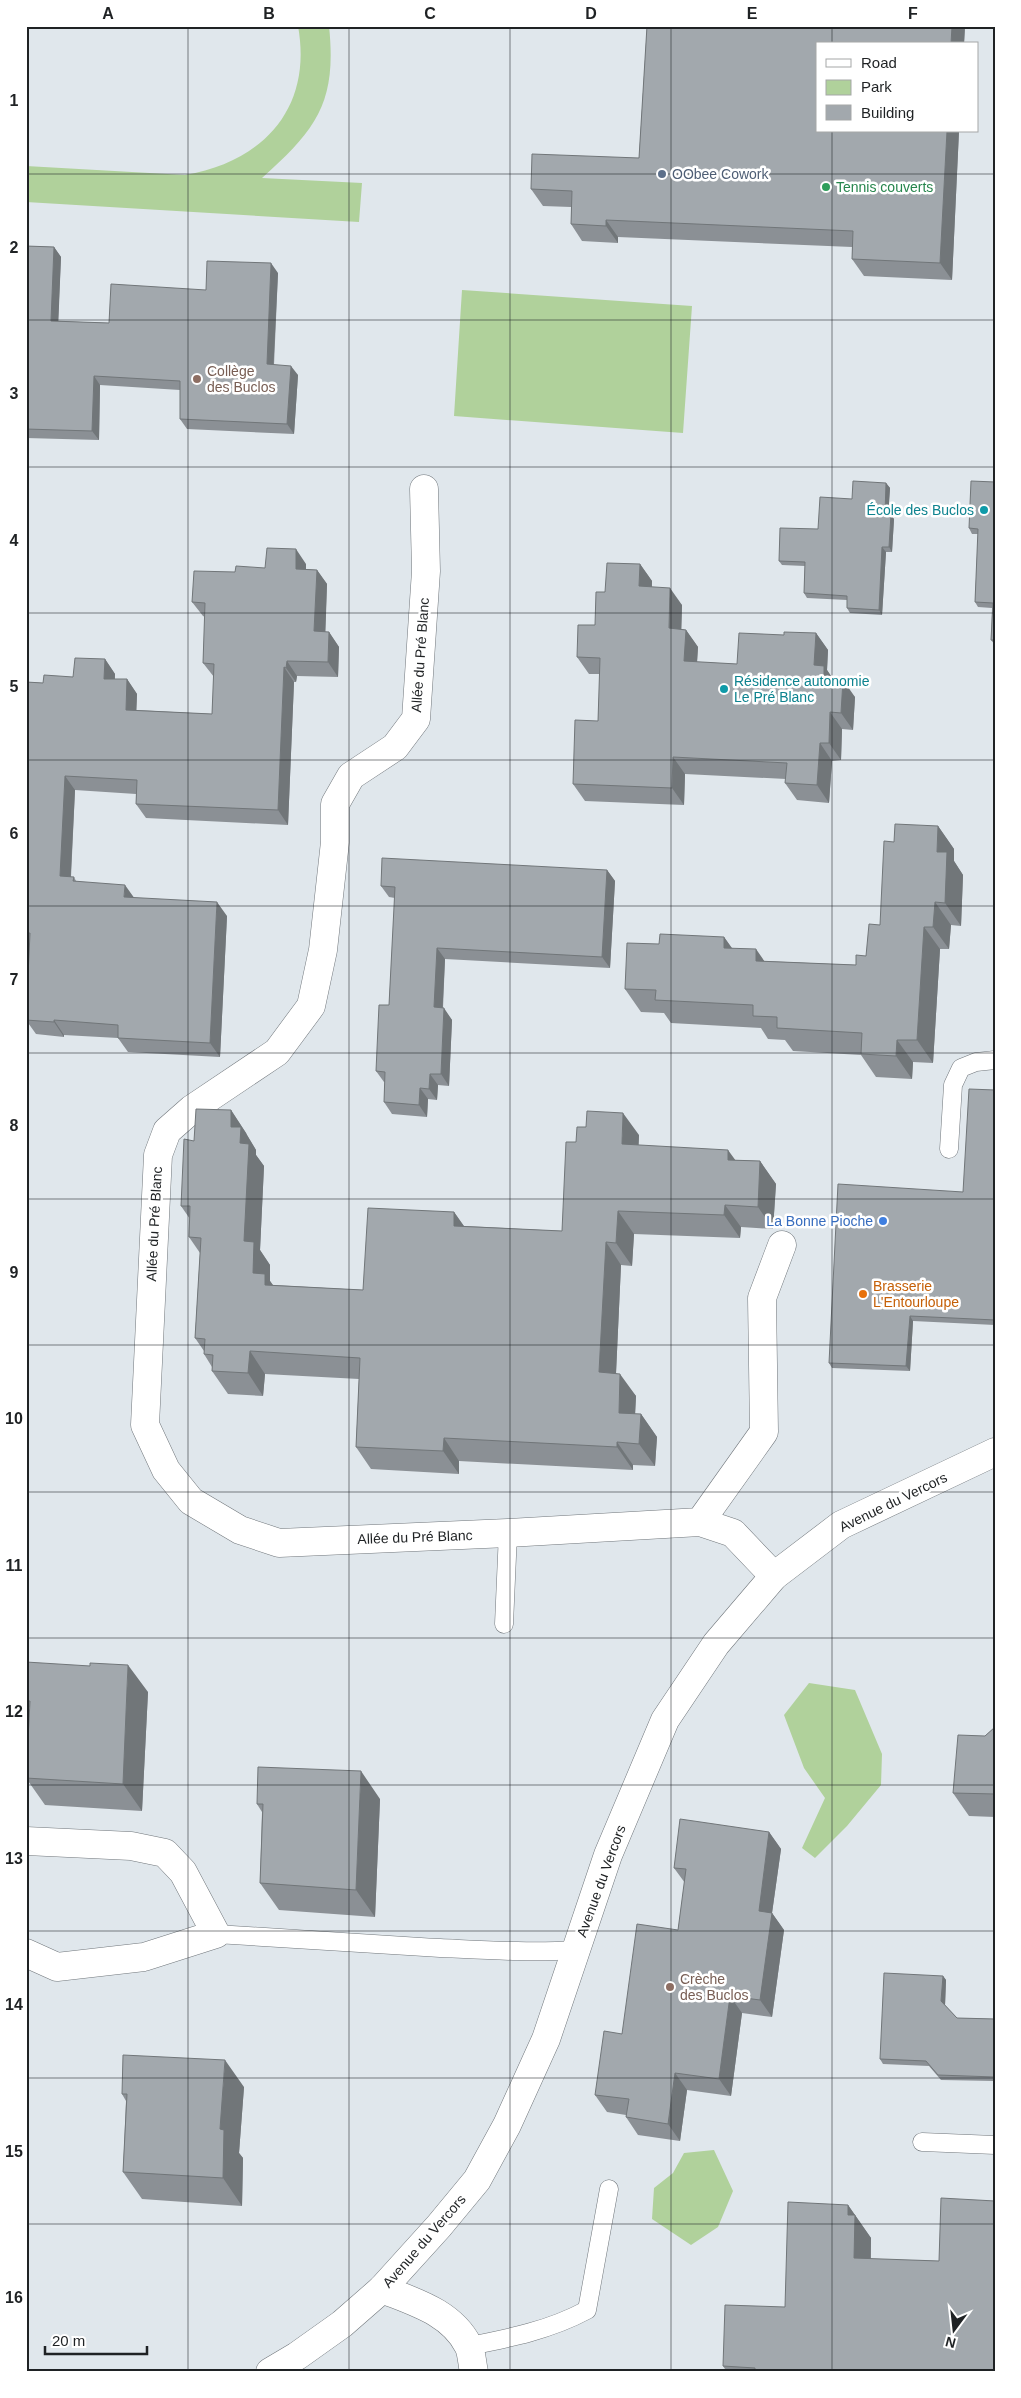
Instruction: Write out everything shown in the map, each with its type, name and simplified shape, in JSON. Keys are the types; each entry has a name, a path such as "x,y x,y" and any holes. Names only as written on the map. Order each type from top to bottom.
{"street":[{"name":"Allée du Pré Blanc","path":"424,489 426,572 416,719 395,747 351,776 335,804 335,842 323,950 311,1006 277,1052 192,1109 167,1132 158,1155 145,1425 166,1470 191,1501 240,1530 279,1542 508,1533 700,1522 733,1533 774,1576"},
{"path":"700,1522 764,1432 762,1298 782,1245"},
{"name":"Avenue du Vercors","path":"270,2372 297,2356 342,2324 382,2289 439,2226 477,2180 507,2125 546,2039 608,1855 665,1720 716,1644 774,1576 841,1525 995,1452"},
{"path":"26,1841 131,1846 165,1853 182,1872 216,1934 144,1956 57,1967 26,1953"},
{"path":"382,2289 429,2308 451,2322 471,2359"}],"lane":[{"path":"949,1149 953,1085 961,1068 976,1062 995,1060"},
{"path":"504,1624 508,1533"},
{"path":"216,1934 501,1951 545,1952 576,1950"},
{"path":"922,2142 995,2145"},
{"path":"471,2359 522,2336 569,2320 587,2310 609,2189"}],"green space":[{"path":"298,26 329,26 330,75 326,95 319,112 297,144 262,178 362,183 359,222 26,202 26,166 185,175 213,168 238,158 259,144 276,126 289,106 298,82 301,55"},
{"path":"462,290 692,306 683,433 454,416"},
{"path":"809,1683 855,1690 882,1754 881,1785 847,1826 815,1858 802,1848 825,1798 804,1768 784,1715"},
{"path":"714,2150 733,2191 718,2227 691,2245 652,2219 654,2188 673,2173 684,2153"}],"building":[{"name":"Tennis couverts","path":"647,26 952,26 951,42 816,42 816,132 947,132 940,263 852,259 853,231 606,220 606,226 571,224 572,191 531,189 532,154 639,158"},
{"path":"26,246 54,247 51,321 109,323 111,284 206,290 207,261 271,263 267,364 291,366 287,424 180,419 180,381 94,376 92,431 26,429"},
{"path":"853,481 886,483 885,514 891,514 889,547 882,547 879,610 847,608 847,596 804,593 805,562 779,561 780,528 818,529 820,497 852,499"},
{"path":"971,481 995,482 995,640 991,640 993,603 975,602 978,529 969,528"},
{"path":"267,548 296,549 296,569 317,570 314,631 329,632 328,662 287,661 286,668 284,667 278,810 136,804 137,780 65,776 60,876 74,877 73,881 125,885 124,897 217,902 210,1043 118,1038 118,1025 54,1020 54,1022 26,1020 30,933 26,933 26,682 43,683 44,675 73,677 75,658 105,659 104,679 127,679 126,710 212,714 214,664 203,663 205,603 192,602 194,571 235,572 236,566 265,568"},
{"name":"Résidence autonomie Le Pré Blanc","path":"607,563 640,564 639,586 670,588 669,628 686,630 684,661 737,664 739,633 784,635 784,632 816,633 814,665 824,666 824,679 843,680 841,713 830,712 829,743 820,743 817,785 785,783 787,763 673,757 672,788 573,784 575,720 598,721 600,658 577,657 578,625 595,625 596,592 605,592"},
{"path":"895,824 938,826 937,852 947,852 945,903 935,902 933,927 924,927 917,1040 897,1040 896,1056 861,1054 862,1033 777,1028 777,1017 753,1016 753,1005 655,1000 656,990 625,989 627,943 659,944 660,934 724,937 724,948 756,949 756,961 856,965 856,955 866,956 869,924 880,925 884,841 894,842"},
{"path":"382,858 607,870 602,957 437,948 434,1007 444,1008 441,1074 430,1074 429,1089 420,1088 419,1105 384,1102 385,1072 376,1071 379,1005 389,1005 395,887 381,886"},
{"path":"969,1089 995,1090 995,1320 910,1316 906,1366 829,1363 838,1184 963,1192"},
{"path":"196,1109 231,1110 231,1127 241,1127 240,1143 249,1144 244,1241 254,1242 253,1273 265,1274 265,1285 363,1290 368,1208 454,1212 454,1226 562,1231 566,1142 576,1142 577,1127 586,1127 587,1111 623,1113 622,1144 728,1150 728,1160 760,1161 758,1207 725,1205 724,1215 618,1211 616,1243 606,1242 599,1372 620,1374 619,1413 641,1414 639,1444 617,1442 617,1447 444,1438 443,1451 356,1447 360,1358 250,1351 248,1373 212,1371 213,1355 204,1354 205,1339 195,1338 201,1238 189,1237 190,1206 181,1206 184,1139 194,1141"},
{"path":"26,1662 90,1666 90,1663 128,1665 123,1784 26,1778 30,1701 26,1701"},
{"path":"995,1727 995,1794 953,1793 958,1735 985,1736"},
{"path":"258,1767 361,1771 356,1890 260,1883 263,1804 257,1804"},
{"name":"Crèche des Buclos","path":"680,1819 769,1832 759,1911 772,1913 760,2000 730,1996 719,2079 675,2073 668,2124 626,2117 629,2099 595,2095 604,2031 622,2034 637,1924 678,1930 686,1869 674,1868"},
{"path":"884,1973 943,1976 941,2001 957,2018 995,2019 995,2077 938,2075 926,2061 880,2059"},
{"path":"123,2055 225,2060 220,2129 224,2130 223,2178 123,2172 127,2094 122,2094"},
{"path":"941,2198 995,2201 995,2372 850,2370 850,2372 755,2372 755,2368 723,2366 725,2305 785,2307 788,2202 848,2205 848,2215 855,2215 854,2258 939,2261"}],"place":[{"name":"OObee Cowork","path":"662,174"},
{"name":"Tennis couverts","path":"826,187"},
{"name":"Collège des Buclos","path":"197,379"},
{"name":"École des Buclos","path":"984,510"},
{"name":"Résidence autonomie Le Pré Blanc","path":"724,689"},
{"name":"La Bonne Pioche","path":"883,1221"},
{"name":"Brasserie L'Entourloupe","path":"863,1294"},
{"name":"Crèche des Buclos","path":"670,1987"}]}
